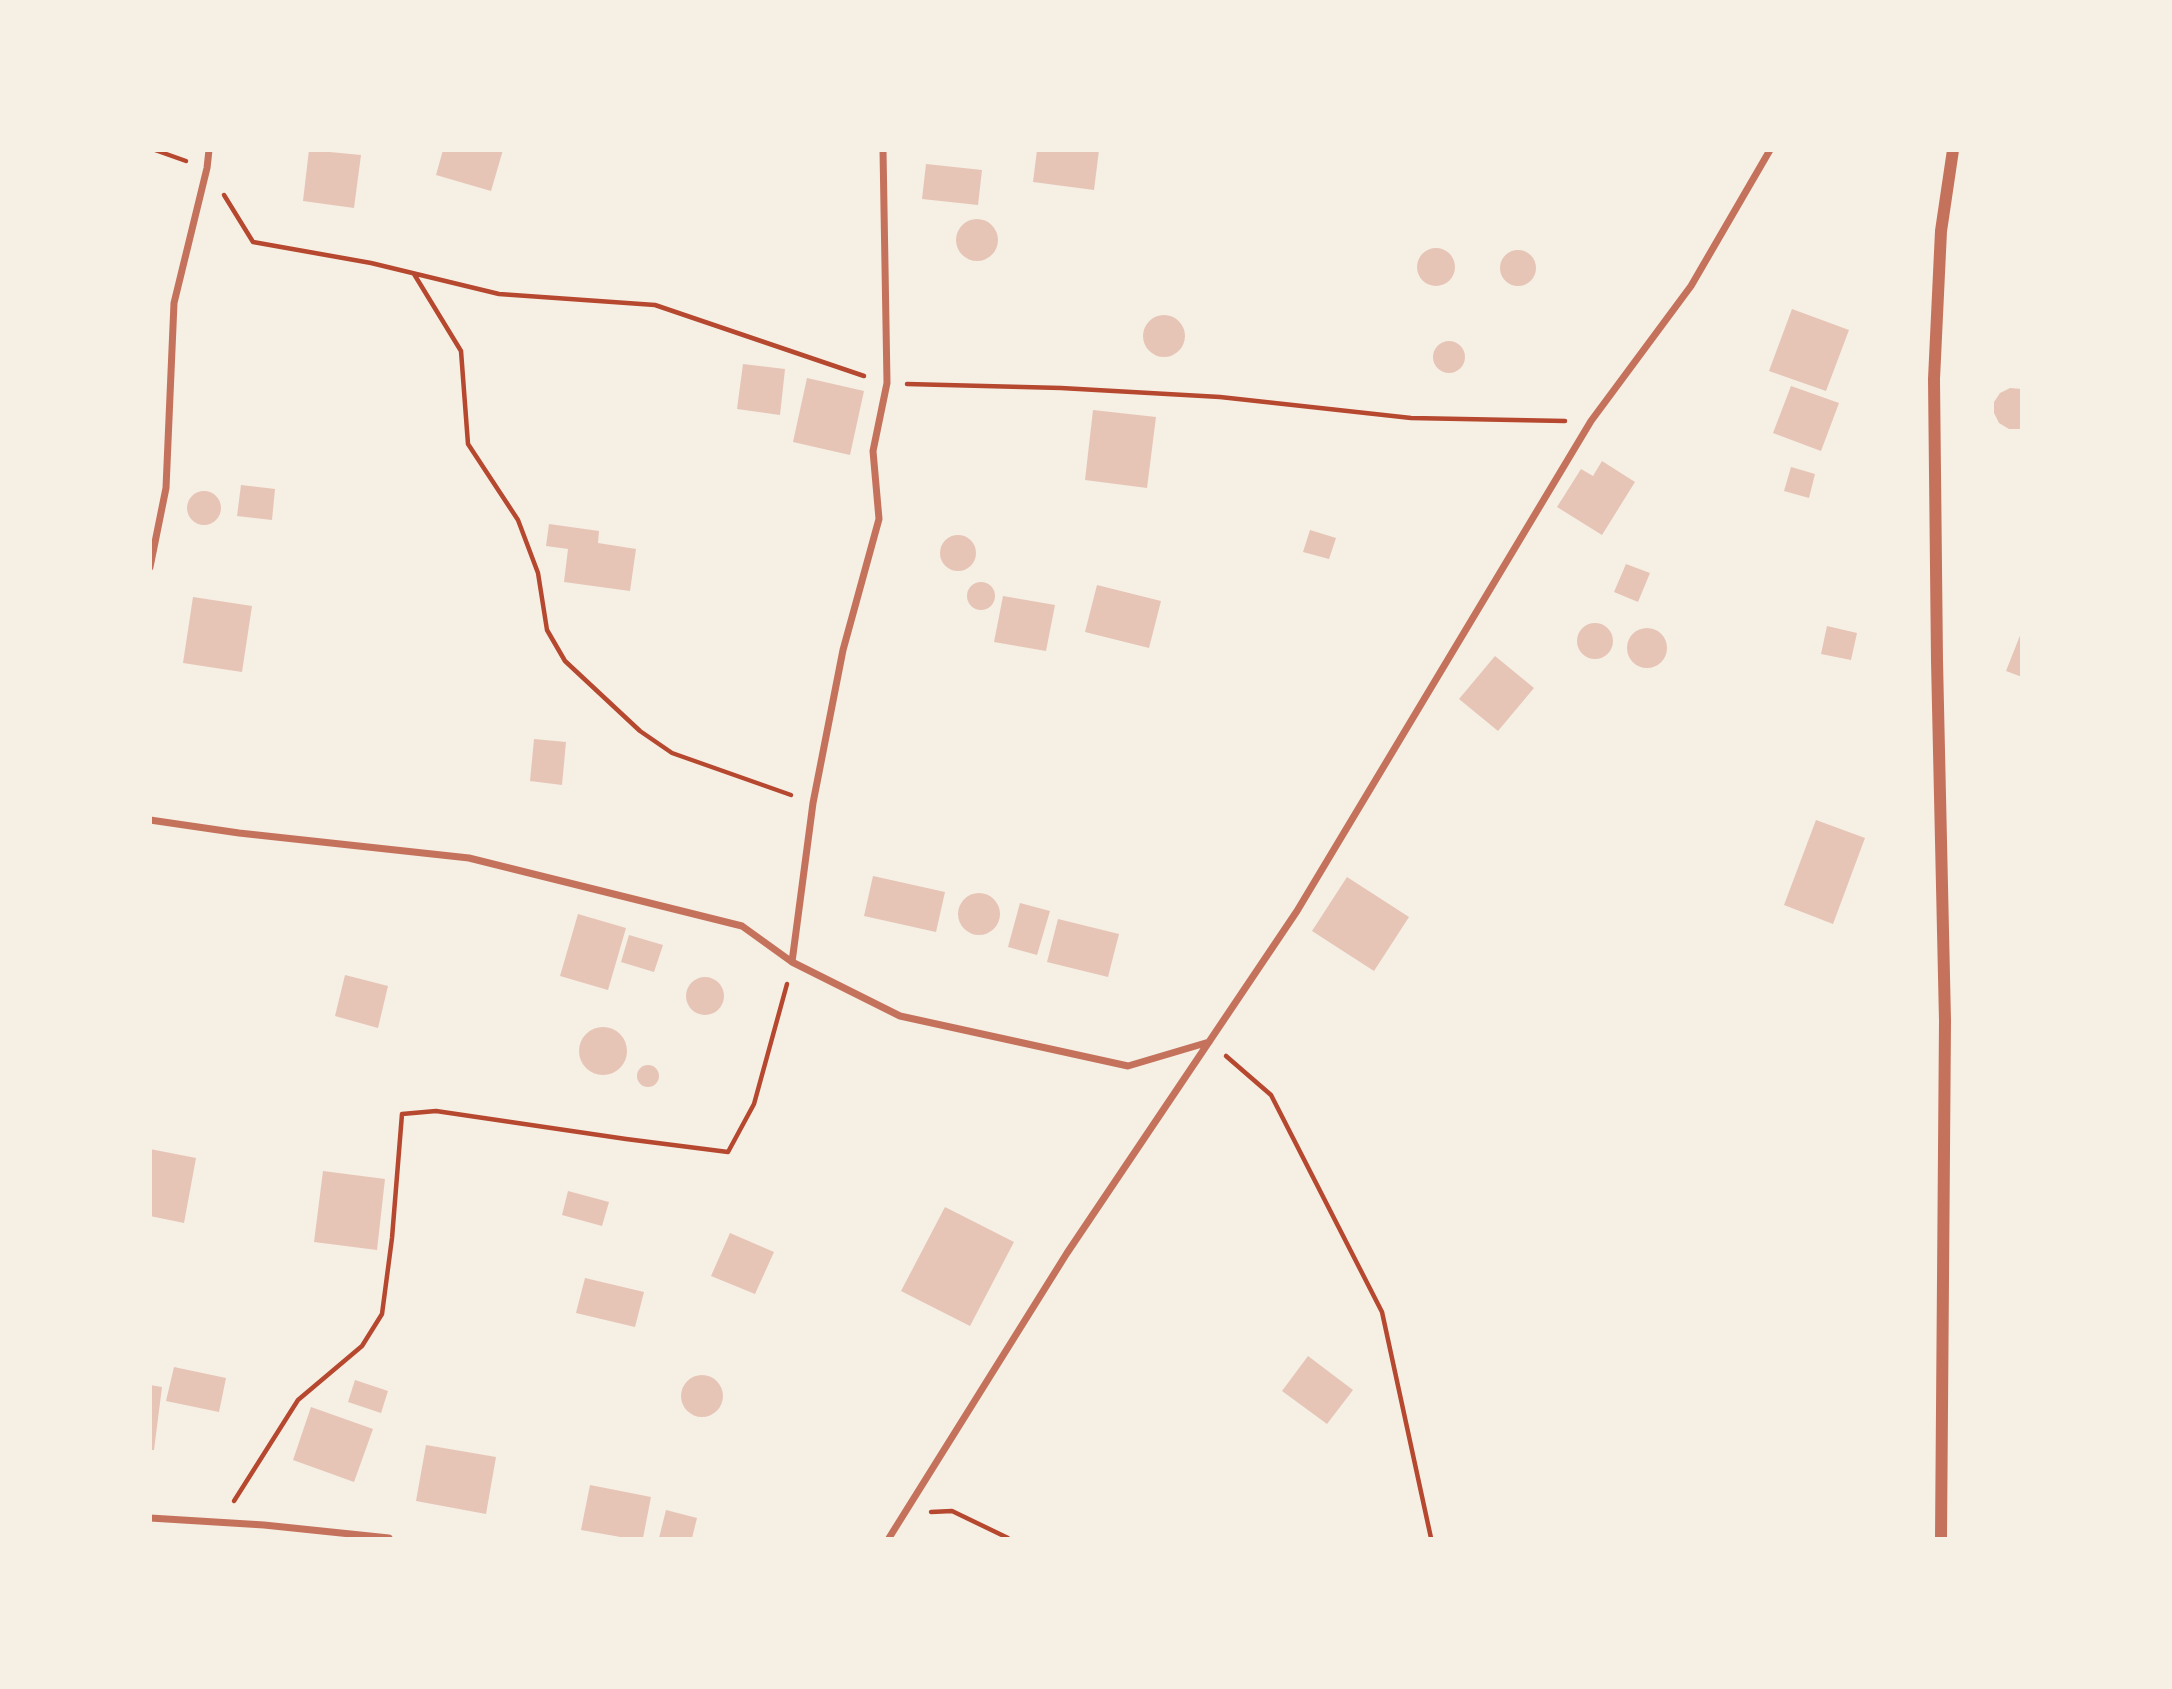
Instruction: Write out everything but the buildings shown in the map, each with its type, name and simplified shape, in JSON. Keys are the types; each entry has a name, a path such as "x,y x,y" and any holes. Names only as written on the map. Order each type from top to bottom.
{"street":[{"path":"150,567 166,488 174,303 209,150"},
{"path":"792,962 813,803 843,650 879,519 873,451 887,383 883,150"},
{"path":"889,1538 1067,1253 1297,911 1591,421 1691,286 1770,150"},
{"path":"1941,1538 1945,1021 1934,379 1941,230 1953,150"},
{"path":"150,820 239,834 469,858 743,926 792,962 900,1016 1128,1066 1210,1042"},
{"path":"150,1518 389,1538"}],"path":[{"path":"155,150 207,168 253,242 371,263 499,294 655,305 887,383 1060,388 1220,397 1411,418 1591,421"},
{"path":"414,274 461,351 468,444 518,520 538,573 547,630 565,661 640,731 672,753 813,803"},
{"path":"221,1522 298,1400 362,1346 382,1314 392,1238 402,1114 436,1111 728,1152 754,1104 792,962"},
{"path":"1210,1042 1271,1096 1382,1312 1431,1538"},
{"path":"905,1512 952,1511 1008,1538"}]}
